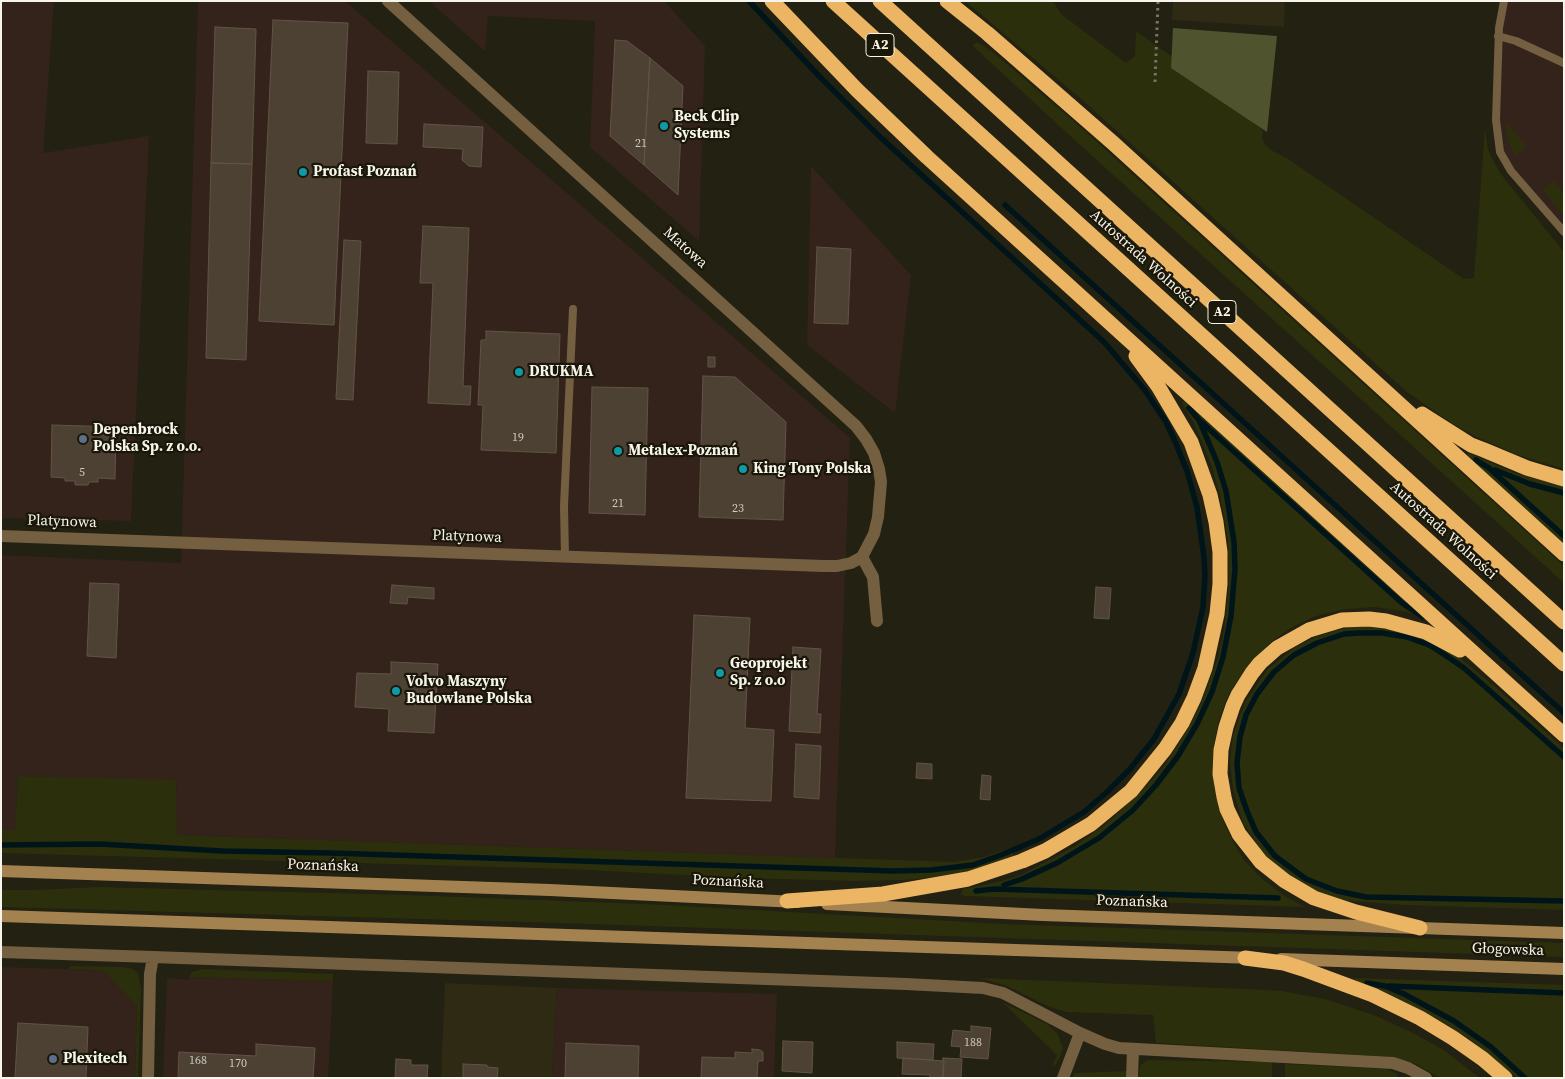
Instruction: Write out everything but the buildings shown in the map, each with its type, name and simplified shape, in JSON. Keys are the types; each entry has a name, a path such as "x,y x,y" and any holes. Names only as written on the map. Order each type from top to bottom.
{"highway":[{"path":"772,1 894,126 1564,735"},
{"name":"Autostrada Wolności","path":"833,1 1564,664"},
{"name":"Autostrada Wolności","path":"880,1 1564,622"},
{"path":"947,1 987,33 1113,143 1564,554"},
{"path":"787,901 883,894 968,879 996,871 1045,852 1091,824 1124,796 1166,749 1182,723 1205,668 1217,614 1220,584 1220,552 1216,522 1201,467 1191,442 1178,418 1148,372 1106,320"},
{"path":"1387,392 1471,445 1520,466 1564,479"},
{"path":"1420,928 1356,912 1314,898 1285,881 1261,862 1239,834 1227,810 1221,781 1222,750 1226,727 1238,694 1252,673 1277,648 1309,630 1330,622 1355,619 1386,621 1426,632 1460,650 1502,680"},
{"path":"1245,958 1284,963 1382,999 1420,1018 1453,1038 1483,1059 1505,1078"}],"main road":[{"name":"Poznańska","path":"1,871 550,890 1043,915 1452,929"},
{"path":"1,916 1245,958"},
{"name":"Głogowska","path":"1452,929 1564,933"},
{"name":"Głogowska","path":"1245,958 1564,969"}],"street":[{"name":"Matowa","path":"388,1 856,426 874,453 881,482 878,516 874,534 862,557"},
{"name":"Platynowa","path":"1,536 823,566 851,563 862,557"},
{"path":"862,557 873,577 878,621"},
{"path":"1,952 970,987 1004,993 1105,1044 1133,1049 1393,1063 1408,1068 1426,1078"},
{"path":"148,1078 150,974 153,957"},
{"path":"1064,1078 1080,1033"},
{"path":"1132,1078 1133,1049"}],"lane":[{"path":"1504,1 1498,36 1496,120 1500,152 1512,171 1564,232"},
{"path":"1498,36 1516,41 1564,63"},
{"path":"565,557 564,506 574,309"}],"path":[{"path":"1155,82 1158,1"}],"shaded area":[{"name":"Depenbrock Polska Sp. z o.o.","path":"1,1 54,1 43,153 149,136 131,521 1,518"},
{"path":"198,1 345,1 850,438 835,858 177,835 176,781 18,776 15,831 1,830 1,555 181,563"},
{"path":"429,1 664,1 705,46 699,241 590,147 595,21 488,16 485,51"},
{"path":"1173,1 1285,1 1284,27 1172,20"},
{"path":"1504,1 1564,1 1564,232 1511,171 1499,147"},
{"path":"811,166 911,275 895,413 807,345"},
{"name":"Plexitech","path":"1,967 102,970 137,1006 135,1078 1,1078"},
{"path":"189,977 333,981 328,1078 163,1078 167,978 188,980"},
{"path":"445,983 557,988 552,1078 441,1078"},
{"path":"557,988 777,994 774,1078 552,1078"}],"green space":[{"path":"965,1 1053,1 1061,14 1126,63 1135,56 1136,31 1174,58 1257,125 1263,131 1262,138 1265,144 1271,150 1288,159 1464,279 1474,278 1485,127 1488,150 1500,173 1564,252 1564,469 1515,454 1475,436 1453,424 1407,392 1079,97"},
{"path":"1173,28 1277,36 1267,132 1171,68"},
{"path":"977,42 993,52 1086,132 1564,566 1564,583 1068,134 974,47 973,45"},
{"path":"1506,122 1527,147 1515,156 1507,139"},
{"path":"1554,181 1564,193 1564,216 1543,190"},
{"path":"1183,401 1188,402 1424,616 1424,618 1408,612 1375,607 1347,609 1311,618 1289,629 1271,642 1252,661 1227,698 1219,720 1214,744 1213,766 1220,811 1224,823 1244,860 1263,880 1288,898 1305,907 965,896 961,894 963,889 1021,875 1075,846 1106,824 1141,792 1163,767 1183,737 1200,706 1218,658 1224,630 1229,586 1228,540 1220,495 1211,464 1194,423 1182,403"},
{"path":"1469,453 1515,473 1564,486 1564,544 1468,457 1467,454"},
{"path":"1376,626 1410,632 1450,650 1564,748 1564,910 1405,905 1350,901 1314,891 1293,879 1272,863 1260,849 1243,823 1233,790 1230,761 1233,735 1245,702 1267,670 1294,648 1316,637 1337,630"},
{"path":"18,776 176,780 177,835 954,862 984,857 1010,848 1015,858 975,871 942,877 857,881 744,878 567,869 1,853 1,830 15,830"},
{"path":"97,887 409,895 666,905 1003,924 1564,943 1564,957 561,923 1,907 1,890"},
{"path":"69,966 123,967 133,969 138,973 141,989 138,1078 135,1078 137,1006 102,970 69,969"},
{"path":"203,969 333,974 333,981 189,977 192,972"},
{"path":"980,978 1281,991 1325,999 1374,1015 1415,1034 1442,1049 1480,1078 1440,1078 1416,1064 1392,1057 1156,1043 1153,1015 1067,1012 1050,1007 1007,986"},
{"path":"1354,978 1564,985 1564,1078 1517,1078 1472,1041 1441,1021 1376,988 1356,981"},
{"path":"1002,1002 1047,1024 1057,1033 1063,1048 1056,1064 1052,1066 1057,1055"},
{"path":"1147,1060 1272,1062 1272,1078 1139,1078 1140,1066"},
{"path":"1285,1064 1386,1069 1396,1073 1399,1078 1285,1078"},
{"path":"1126,1071 1126,1078 1072,1078 1074,1073"}],"waterway":[{"path":"1,845 100,844 222,851 894,871 931,870 973,865 1039,839 1084,812 1130,769 1154,739 1179,694 1193,653 1203,607 1204,557 1197,507 1187,471 1166,422 1144,389 1104,342 878,135 819,76 749,1"},
{"path":"1005,205 1564,713"},
{"path":"1189,408 1199,420 1402,603 1423,617"},
{"path":"1004,885 1057,863 1099,838 1133,810 1156,785 1178,756 1197,724 1212,692 1223,657 1231,616 1235,569 1234,542 1226,491 1217,462 1199,420"},
{"path":"1476,460 1489,468 1564,536"},
{"path":"1495,470 1530,484 1564,493"},
{"path":"1564,757 1464,668 1439,651 1407,637 1382,633 1358,633 1344,634 1317,643 1294,655 1274,672 1257,694 1246,715 1240,737 1237,763 1239,788 1256,832 1275,856 1306,879 1337,891 1366,897 1564,901"},
{"path":"976,891 994,889 1278,898"},
{"path":"1367,983 1385,986 1404,994 1454,1021 1491,1047 1525,1078"},
{"path":"1389,986 1564,993"}],"place":[{"name":"Beck Clip Systems","path":"664,126"},
{"name":"Profast Poznań","path":"303,172"},
{"name":"DRUKMA","path":"519,372"},
{"name":"Depenbrock Polska Sp. z o.o.","path":"83,439"},
{"name":"Metalex-Poznań","path":"618,451"},
{"name":"King Tony Polska","path":"743,469"},
{"name":"Geoprojekt Sp. z o.o","path":"720,673"},
{"name":"Volvo Maszyny Budowlane Polska","path":"396,691"},
{"name":"Plexitech","path":"53,1059"}]}
